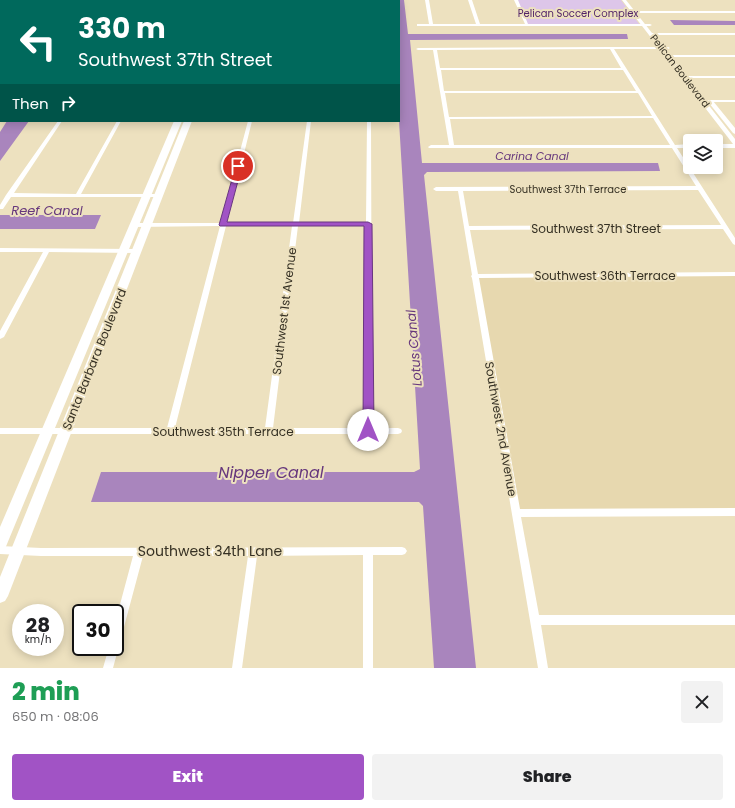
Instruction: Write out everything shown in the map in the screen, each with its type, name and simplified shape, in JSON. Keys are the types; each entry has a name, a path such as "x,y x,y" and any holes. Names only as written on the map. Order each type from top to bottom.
{"main road":[{"name":"Santa Barbara Boulevard","path":"172,148 178,122"},
{"name":"Santa Barbara Boulevard","path":"0,544 134,225 152,196 172,148 187,122"},
{"name":"Santa Barbara Boulevard","path":"0,596 147,225 152,196"},
{"path":"91,330 105,330"}],"street":[{"path":"427,0 431,25"},
{"path":"470,0 478,25"},
{"path":"516,0 527,25"},
{"name":"Pelican Boulevard","path":"624,0 637,12"},
{"name":"Pelican Boulevard","path":"630,0 637,12 665,48 692,77 734,129"},
{"path":"637,12 735,12"},
{"path":"418,25 647,25"},
{"path":"655,35 735,35"},
{"path":"611,48 735,243"},
{"path":"418,49 665,48"},
{"path":"436,49 452,147"},
{"path":"672,56 735,56"},
{"name":"Pelican Boulevard","path":"672,56 685,77 735,144"},
{"path":"439,69 624,68"},
{"path":"685,77 735,77"},
{"path":"443,92 639,92"},
{"path":"703,101 735,101"},
{"path":"448,118 655,117"},
{"path":"0,208 59,122"},
{"path":"78,196 118,122"},
{"path":"170,431 250,122"},
{"name":"Southwest 1st Avenue","path":"269,430 310,122"},
{"path":"368,430 369,122"},
{"path":"724,128 734,129"},
{"path":"723,145 735,144"},
{"path":"431,147 683,146"},
{"name":"Southwest 37th Terrace","path":"436,189 700,188"},
{"name":"Southwest 2nd Avenue","path":"460,189 542,668"},
{"path":"9,196 152,196"},
{"path":"134,225 368,224"},
{"name":"Southwest 37th Street","path":"466,228 725,227"},
{"path":"0,250 136,251"},
{"path":"0,337 47,251"},
{"name":"Southwest 36th Terrace","path":"474,276 735,274"},
{"name":"Southwest 35th Terrace","path":"0,431 398,430"},
{"path":"516,513 735,512"},
{"name":"Southwest 34th Lane","path":"0,550 139,552 402,550"},
{"path":"237,668 253,551"},
{"path":"368,551 368,668"},
{"path":"124,608 139,552"},
{"path":"534,620 735,620"},
{"path":"108,668 111,656"}],"shaded area":[{"path":"735,274 735,512 516,513 474,276"}],"green space":[{"name":"Pelican Soccer Complex","path":"516,0 621,0 640,25 527,25"}],"water":[{"path":"400,0 404,0 408,34 627,34 628,39 410,40 422,163 658,163 660,171 427,172 424,175 476,668 434,668 423,506 419,502 91,502 101,472 414,472 420,469 399,122"},
{"path":"670,20 735,21 735,25 674,25"},
{"path":"6,122 28,122 0,161 0,132"},
{"path":"0,215 101,215 95,229 0,229"}],"route":[{"path":"238,166 223,225 368,224 368,430"}],"water label":[{"name":"Carina Canal","path":"532,156"},
{"name":"Reef Canal","path":"47,210"},
{"name":"Lotus Canal","path":"414,348"},
{"name":"Nipper Canal","path":"271,472"}]}
